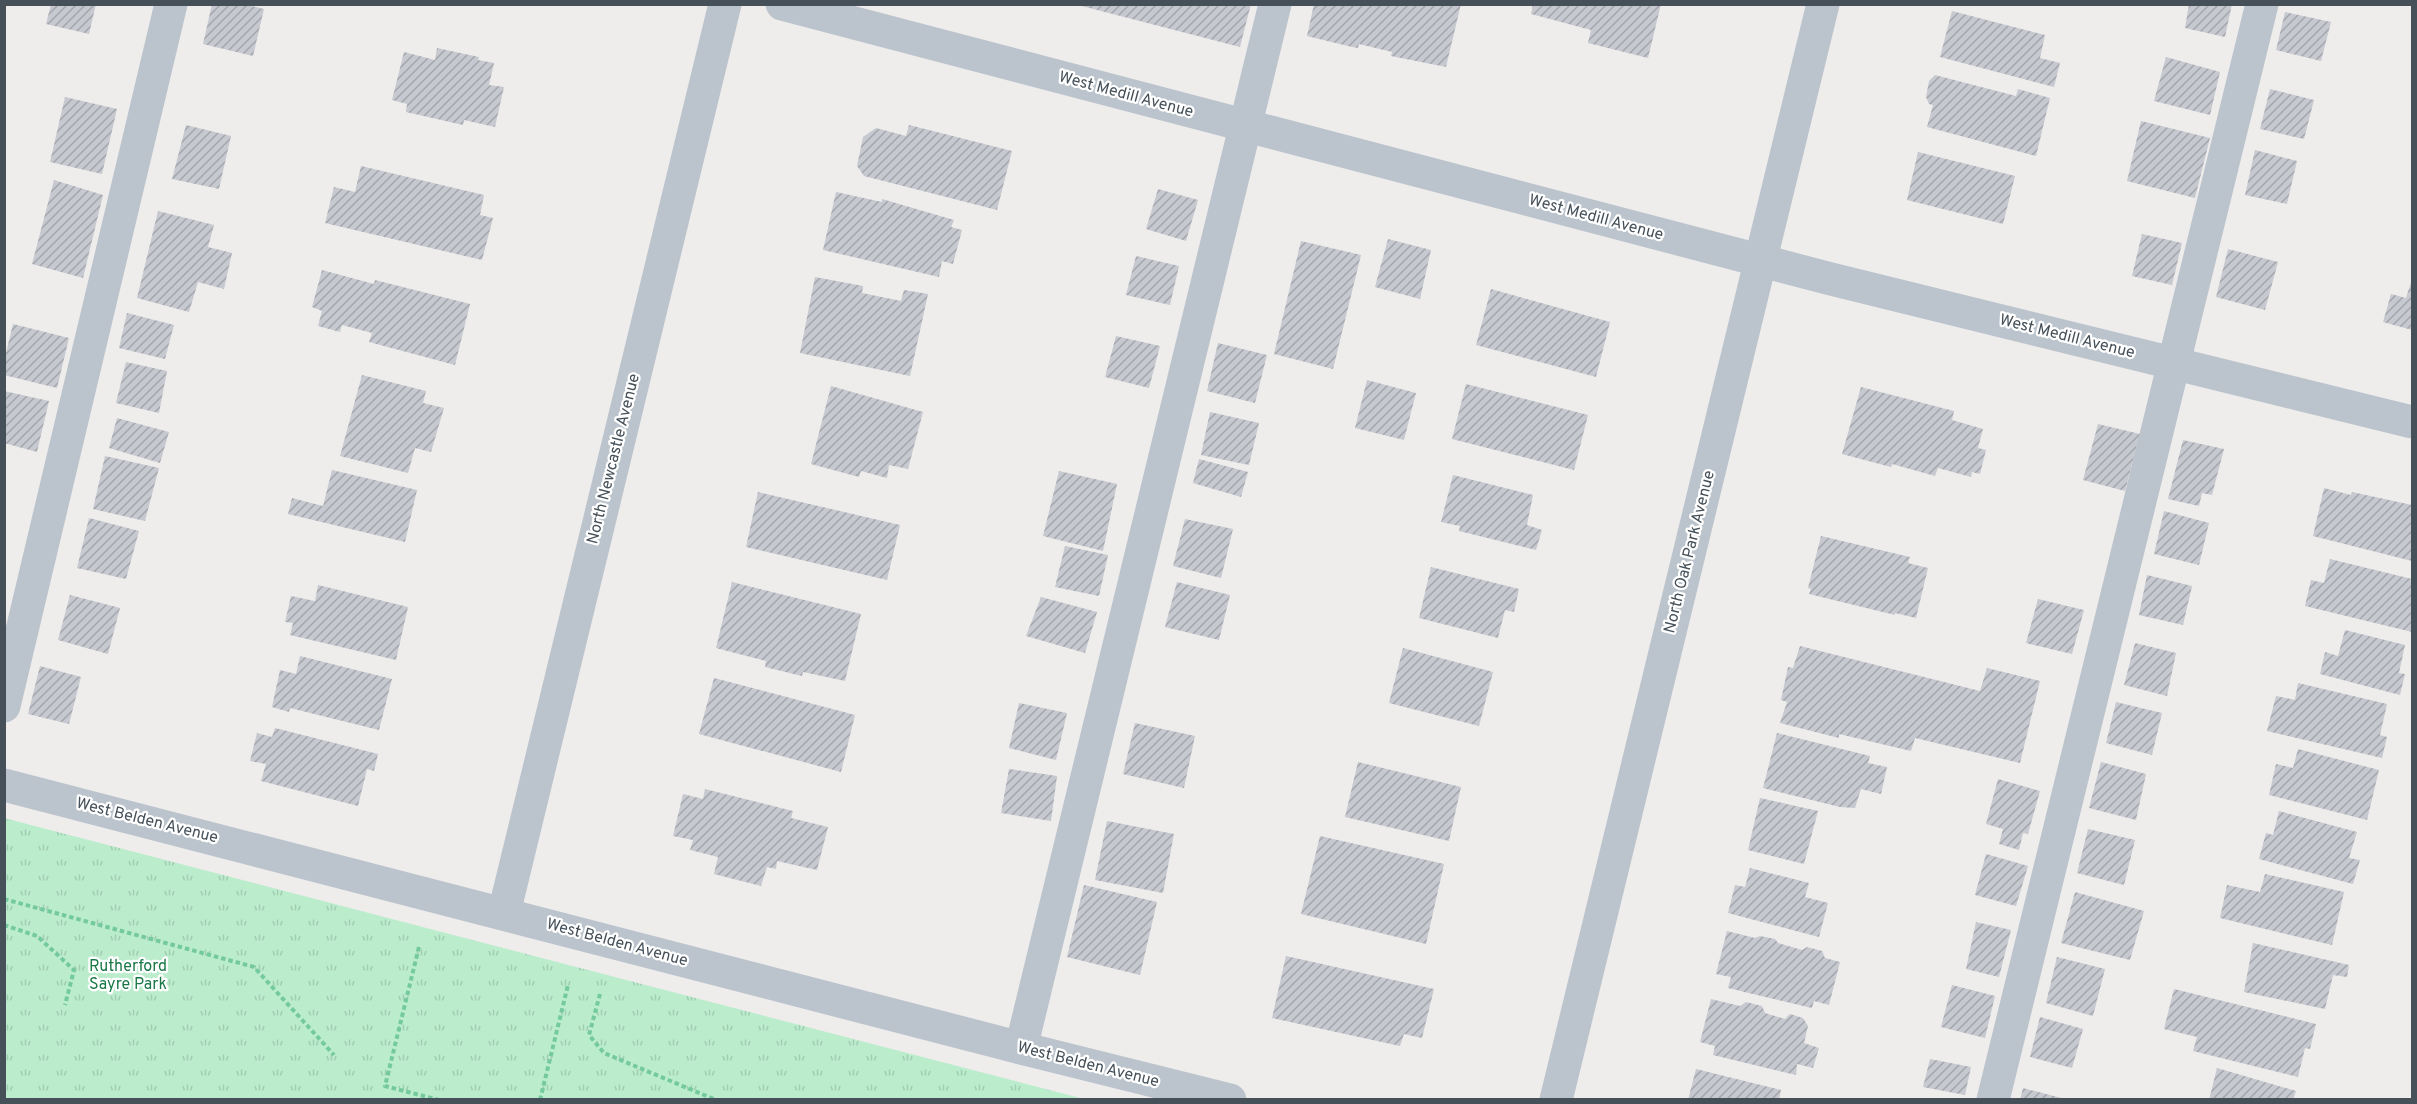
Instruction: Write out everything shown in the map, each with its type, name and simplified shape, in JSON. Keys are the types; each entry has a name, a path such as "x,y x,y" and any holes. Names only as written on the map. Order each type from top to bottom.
{"street":[{"path":"4,706 171,4"},
{"name":"North Newcastle Avenue","path":"504,913 725,4"},
{"name":"West Medill Avenue","path":"782,4 1760,261 2412,422"},
{"path":"1021,1048 1275,4"},
{"name":"North Oak Park Avenue","path":"1556,1100 1823,4"},
{"path":"1993,1100 2262,4"},
{"name":"West Belden Avenue","path":"4,785 1230,1100"}],"path":[{"path":"4,899 254,967 334,1055"},
{"path":"4,925 37,936 74,970 65,1005"},
{"path":"419,947 385,1086 439,1100"},
{"path":"540,1100 568,985"},
{"path":"600,994 589,1035 604,1053 716,1100"}],"green space":[{"name":"Rutherford Sayre Park","path":"4,818 1084,1099 5,1099"}],"building":[{"path":"51,4 96,4 89,34 46,24"},
{"path":"212,4 243,4 264,9 253,56 203,44"},
{"path":"1074,4 1251,4 1240,47"},
{"path":"1314,4 1461,4 1446,67 1391,56 1392,52 1359,44 1358,48 1307,36"},
{"path":"1533,4 1661,4 1648,58 1588,43 1591,30 1531,14"},
{"path":"2189,4 2232,4 2225,37 2185,28"},
{"path":"1952,11 2045,35 2040,58 2060,63 2054,87 1940,57"},
{"path":"2285,12 2331,22 2321,61 2276,50"},
{"path":"437,48 479,57 478,60 494,63 489,85 504,87 495,127 464,120 463,125 406,112 407,104 392,100 404,52 435,60"},
{"path":"2166,57 2220,72 2210,115 2154,101"},
{"path":"1935,75 2016,96 2018,89 2050,98 2036,156 1927,127 1933,105 1929,104 1926,97 1929,81"},
{"path":"2270,89 2314,100 2304,139 2260,129"},
{"path":"65,97 117,109 102,174 50,162"},
{"path":"2141,121 2210,138 2195,198 2127,181"},
{"path":"186,125 231,136 219,189 172,179"},
{"path":"909,125 1012,151 997,210 864,176 857,166 863,137 876,128 906,136"},
{"path":"2255,150 2297,161 2287,204 2245,195"},
{"path":"1918,152 2015,176 2003,224 1907,200"},
{"path":"361,166 484,195 480,215 493,218 482,260 325,223 334,187 355,192"},
{"path":"54,180 103,195 83,278 32,264"},
{"path":"1158,189 1198,200 1186,241 1146,229"},
{"path":"836,192 882,202 882,199 954,220 951,227 962,230 953,264 942,261 939,277 823,250"},
{"path":"158,211 214,225 208,247 232,253 224,289 198,282 189,312 137,298"},
{"path":"2142,234 2182,243 2172,285 2132,276"},
{"path":"1388,239 1431,250 1420,299 1375,287"},
{"path":"1301,241 1361,255 1333,369 1274,354"},
{"path":"2228,249 2278,262 2265,310 2216,297"},
{"path":"1136,256 1179,266 1170,305 1126,295"},
{"path":"322,270 374,284 375,280 470,304 455,365 369,342 372,333 342,325 340,332 318,326 322,311 312,307"},
{"path":"815,277 863,286 862,293 901,301 904,290 928,294 910,376 800,353"},
{"path":"2412,279 2412,330 2383,322 2391,294 2406,298"},
{"path":"1491,289 1610,322 1596,377 1476,345"},
{"path":"127,313 174,325 165,359 119,348"},
{"path":"13,324 69,338 57,388 4,375 4,361"},
{"path":"1116,336 1160,346 1149,388 1105,377"},
{"path":"1218,343 1267,355 1255,403 1207,391"},
{"path":"126,362 167,371 159,413 116,403"},
{"path":"362,375 426,391 423,403 444,408 431,452 415,448 408,473 340,456"},
{"path":"1367,380 1416,393 1404,440 1355,428"},
{"path":"1466,384 1588,415 1574,470 1452,439"},
{"path":"831,386 923,412 908,469 889,465 887,478 861,471 859,477 811,464"},
{"path":"1861,387 1954,411 1952,420 1983,429 1978,448 1986,450 1980,474 1972,472 1971,477 1938,468 1935,476 1842,454"},
{"path":"4,391 49,401 37,452 4,443"},
{"path":"1210,412 1259,423 1249,465 1201,455"},
{"path":"117,418 169,432 160,463 109,448"},
{"path":"2098,424 2140,434 2125,491 2083,480"},
{"path":"2183,440 2224,449 2212,495 2202,493 2199,506 2168,499"},
{"path":"105,456 159,468 145,521 93,509"},
{"path":"1199,459 1248,472 1241,497 1193,483"},
{"path":"332,470 417,490 405,542 288,514 292,498 323,506"},
{"path":"1059,471 1117,484 1103,551 1043,536"},
{"path":"1453,475 1533,495 1527,525 1542,530 1536,550 1459,531 1460,526 1441,522"},
{"path":"2324,488 2412,505 2412,561 2313,536"},
{"path":"758,492 900,525 887,580 746,547"},
{"path":"2164,511 2209,523 2199,565 2154,554"},
{"path":"89,518 139,531 126,579 77,568"},
{"path":"1185,519 1233,529 1221,578 1173,566"},
{"path":"1821,536 1910,557 1908,563 1928,568 1916,618 1809,594 1811,589 1808,588"},
{"path":"1065,546 1108,555 1099,596 1055,587"},
{"path":"2330,559 2412,579 2412,632 2305,606 2311,580 2324,583"},
{"path":"1431,567 1519,589 1514,612 1505,610 1498,638 1419,618"},
{"path":"2147,575 2192,586 2183,625 2139,615"},
{"path":"732,582 861,614 845,681 803,672 802,676 765,667 766,661 716,648"},
{"path":"1177,582 1230,595 1219,640 1165,627"},
{"path":"318,585 408,607 396,660 290,635 293,623 285,622 291,596 315,601"},
{"path":"70,595 120,608 108,654 58,640"},
{"path":"1041,597 1097,612 1085,653 1026,636"},
{"path":"2038,599 2084,610 2072,654 2026,643"},
{"path":"2345,630 2405,645 2399,673 2405,674 2400,695 2320,674 2325,652 2338,656"},
{"path":"2135,643 2176,653 2167,696 2124,685"},
{"path":"1800,646 1980,691 1987,668 2040,681 2020,763 1915,738 1911,751 1839,734 1839,738 1780,723 1787,702 1781,700 1788,667 1793,668"},
{"path":"1403,648 1493,672 1479,726 1389,703"},
{"path":"300,656 392,679 379,730 290,708 289,712 272,707 280,670 296,674"},
{"path":"40,666 81,677 69,724 28,714"},
{"path":"714,678 855,715 841,772 699,734"},
{"path":"2298,683 2387,704 2380,735 2387,737 2382,758 2267,731 2276,696 2295,700"},
{"path":"2116,702 2162,713 2152,755 2106,743"},
{"path":"1019,703 1067,713 1056,760 1009,748"},
{"path":"1135,723 1195,736 1184,788 1123,774"},
{"path":"275,728 378,754 374,771 367,769 358,806 261,781 266,764 250,761 257,733 272,737"},
{"path":"1777,733 1870,756 1868,763 1887,767 1881,794 1861,789 1855,808 1840,807 1763,788"},
{"path":"2298,749 2379,770 2367,820 2269,795 2276,764 2293,768"},
{"path":"1358,762 1461,787 1449,841 1345,817"},
{"path":"2101,762 2146,774 2136,820 2089,808"},
{"path":"1009,769 1057,776 1051,821 1001,813"},
{"path":"1998,779 2040,791 2028,834 2023,833 2019,850 1999,844 2003,829 1986,824"},
{"path":"705,789 793,811 791,818 828,827 817,870 777,861 776,869 767,867 761,886 714,874 718,857 690,850 693,840 673,836 683,794 703,799"},
{"path":"1760,798 1818,811 1804,864 1748,850"},
{"path":"2279,811 2357,832 2349,858 2360,860 2353,884 2259,859 2266,833 2273,835"},
{"path":"1107,821 1174,834 1163,893 1095,880"},
{"path":"2088,829 2135,840 2124,885 2077,873"},
{"path":"1320,836 1444,864 1426,944 1301,914"},
{"path":"1986,854 2028,866 2016,906 1975,895"},
{"path":"1750,868 1809,883 1805,897 1828,903 1819,937 1728,913 1735,885 1745,887"},
{"path":"2265,874 2344,892 2332,945 2220,918 2227,885 2260,892"},
{"path":"1084,885 1157,902 1140,975 1067,957"},
{"path":"2075,892 2144,911 2130,960 2061,943"},
{"path":"1976,922 2011,930 1999,977 1966,969"},
{"path":"1727,931 1755,938 1760,936 1775,939 1778,943 1802,950 1807,947 1822,951 1825,958 1840,962 1829,1005 1814,1001 1812,1008 1728,988 1731,977 1716,974"},
{"path":"2253,943 2349,965 2347,977 2333,975 2325,1009 2244,992"},
{"path":"1286,956 1434,989 1422,1038 1404,1034 1400,1046 1272,1018"},
{"path":"2057,957 2105,969 2093,1016 2046,1003"},
{"path":"1952,985 1995,996 1985,1038 1941,1027"},
{"path":"2174,989 2316,1024 2310,1049 2305,1048 2298,1077 2193,1051 2197,1037 2164,1029"},
{"path":"1711,999 1740,1006 1746,1002 1762,1006 1765,1013 1785,1019 1790,1014 1803,1018 1808,1026 1804,1043 1819,1048 1813,1068 1797,1064 1796,1075 1713,1055 1715,1046 1700,1042"},
{"path":"2040,1017 2083,1029 2072,1068 2030,1057"},
{"path":"1930,1059 1971,1067 1965,1095 1923,1087"},
{"path":"2217,1068 2296,1091 2293,1100 2209,1100"},
{"path":"1696,1069 1781,1090 1779,1100 1688,1100"},
{"path":"2023,1088 2065,1099 2065,1100 2020,1100"}]}
